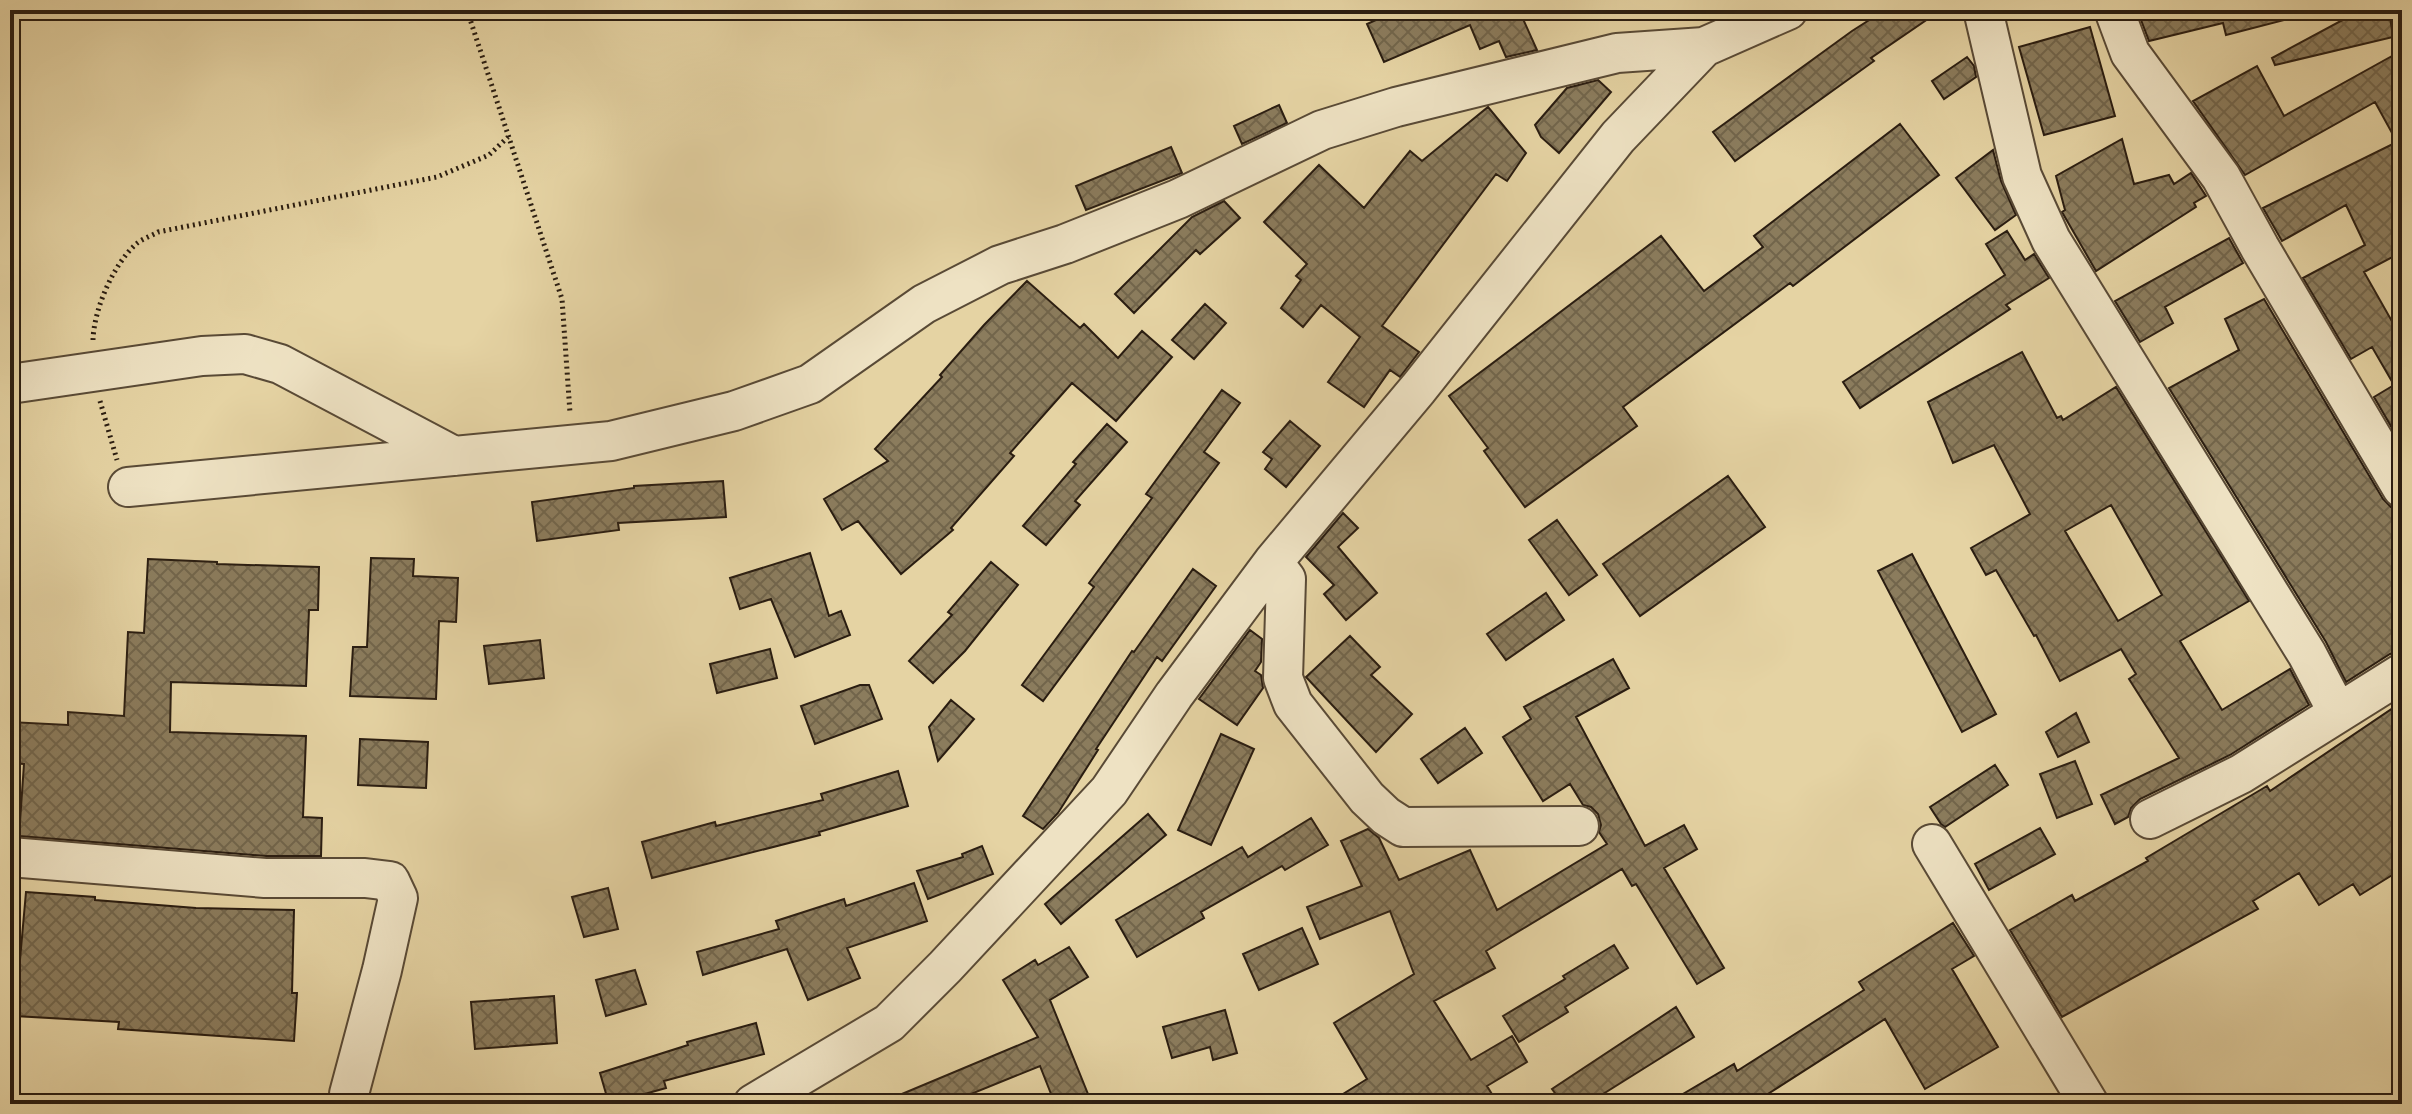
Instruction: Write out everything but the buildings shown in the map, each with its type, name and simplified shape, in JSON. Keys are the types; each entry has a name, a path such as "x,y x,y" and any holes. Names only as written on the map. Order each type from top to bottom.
{"street":[{"path":"128,487 611,441 734,411 810,384 924,304 1000,265 1065,244 1178,199 1322,130 1396,107 1617,53 1704,47 1788,10"},
{"path":"1983,10 2018,164 2051,240 2307,654 2338,713"},
{"path":"2114,10 2130,53 2221,177 2402,488"},
{"path":"753,1104 889,1023 1109,791 1174,695 1273,562 1418,389 1618,137 1704,47"},
{"path":"10,384 202,356 245,354 280,364 454,456"},
{"path":"1273,562 1286,579 1283,678 1293,704 1367,798 1386,816 1403,827 1579,826"},
{"path":"2150,819 2241,774 2402,673"},
{"path":"1932,844 2089,1104"},
{"path":"10,857 265,878 390,881 398,898 349,1104"}],"path":[{"path":"467,10 562,299 570,445"},
{"path":"128,487 110,441 93,372 94,327 119,267 137,243 158,232 437,177 489,155 508,137"}]}
